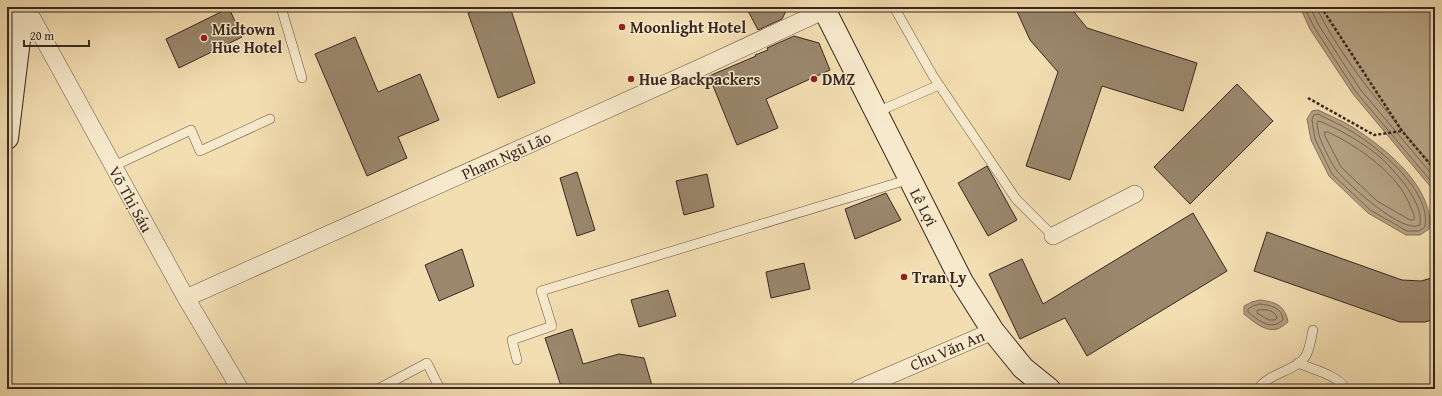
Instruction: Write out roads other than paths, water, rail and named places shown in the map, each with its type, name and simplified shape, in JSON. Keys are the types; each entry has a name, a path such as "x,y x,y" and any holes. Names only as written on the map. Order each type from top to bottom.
{"main road":[{"path":"7,138 24,7"},
{"name":"Lê Lợi","path":"824,8 962,282 993,331 1024,368 1049,389"}],"street":[{"path":"7,8 11,7"},
{"name":"Võ Thị Sáu","path":"24,7 114,166 186,298 240,389"},
{"name":"Phạm Ngũ Lão","path":"186,298 695,71 824,8"},
{"path":"1053,236 1134,194"},
{"name":"Chu Văn An","path":"858,389 993,331"}],"lane":[{"path":"281,7 302,78"},
{"path":"894,7 939,85 1016,199 1053,236"},
{"path":"877,112 939,85"},
{"path":"114,166 191,130 200,151 270,119"},
{"path":"517,360 512,340 552,326 541,291 910,179"},
{"path":"1258,389 1261,384 1304,358 1314,330"},
{"path":"378,389 427,363 440,389"},
{"path":"1298,363 1334,378 1341,382 1346,389"}],"water":[{"path":"1300,7 1435,7 1435,192 1353,94 1310,29"},
{"path":"1318,110 1354,128 1377,144 1400,165 1410,176 1425,201 1429,216 1429,229 1420,235 1406,235 1368,213 1329,176 1311,140 1307,119 1312,111"},
{"path":"1260,300 1275,303 1282,308 1287,316 1288,322 1281,327 1272,330 1255,323 1244,314 1244,306"}],"place":[{"name":"Moonlight Hotel","path":"622,27"},
{"name":"Midtown Hue Hotel","path":"204,38"},
{"name":"Hue Backpackers","path":"631,79"},
{"name":"DMZ","path":"814,79"},
{"name":"Tran Ly","path":"904,277"}]}
